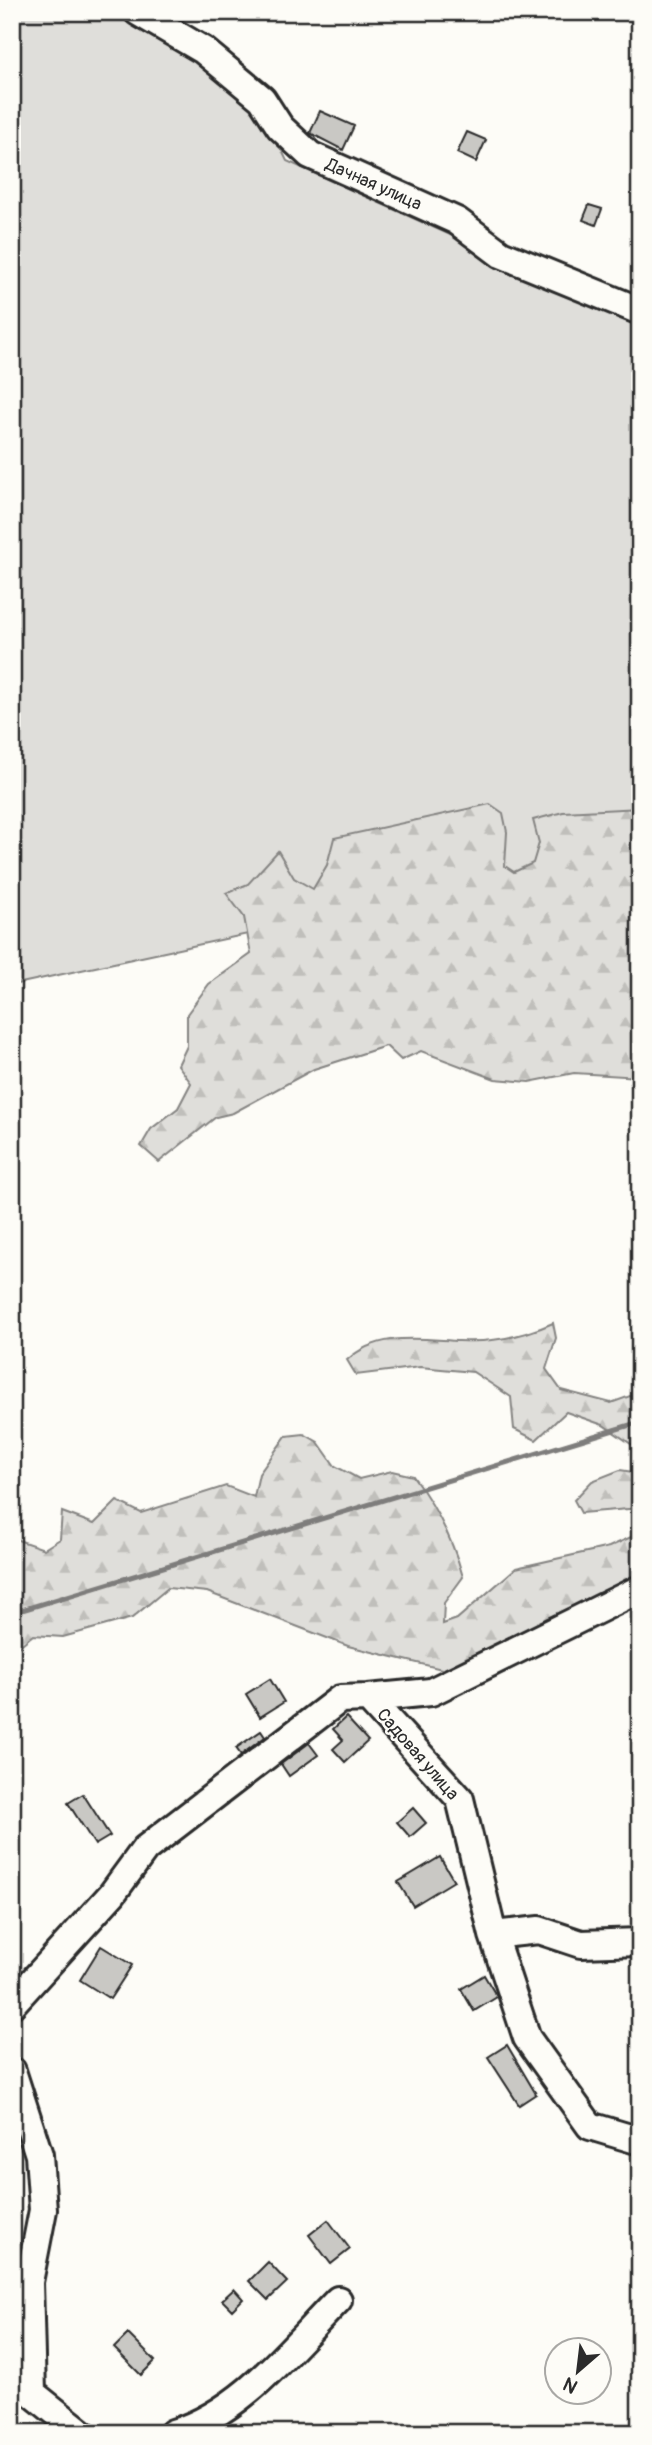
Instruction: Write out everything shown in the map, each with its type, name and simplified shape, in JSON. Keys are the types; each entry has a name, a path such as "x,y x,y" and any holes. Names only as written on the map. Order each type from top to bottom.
{"street":[{"name":"Дачная улица","path":"138,12 203,50 262,99 280,127 310,155 457,221 501,254 640,311"},
{"path":"368,1698 431,1692 640,1589"},
{"name":"Садовая улица","path":"12,2004 112,1894 145,1849 340,1699 368,1698 460,1799 493,1935 527,2038 590,2126 640,2141"},
{"path":"493,1935 539,1930 581,1944 640,1942"},
{"path":"12,2071 39,2155 43,2210 29,2282 22,2401 82,2433"},
{"path":"173,2433 197,2426 242,2397 338,2300"}],"green space":[{"path":"12,12 115,12 253,91 287,161 640,321 640,828 632,851 12,985"},
{"path":"490,804 503,813 507,832 505,866 514,872 533,863 539,843 533,820 563,812 640,808 640,1077 574,1073 529,1082 495,1079 421,1051 401,1060 386,1046 314,1069 233,1113 216,1117 159,1162 141,1146 151,1129 178,1108 191,1083 178,1065 187,1046 187,1014 209,984 251,954 244,917 226,893 248,884 278,851 294,878 313,889 327,865 334,838"},
{"path":"553,1323 556,1338 546,1369 561,1390 611,1403 630,1396 640,1399 640,1450 603,1425 566,1412 536,1440 514,1429 511,1397 473,1372 420,1367 356,1375 347,1360 359,1351 386,1341 415,1338 496,1340 531,1332"},
{"path":"304,1434 318,1442 335,1466 359,1479 392,1471 413,1476 443,1524 463,1577 444,1603 443,1624 457,1619 516,1568 609,1547 640,1533 640,1578 450,1671 348,1646 207,1592 168,1588 132,1618 63,1637 33,1635 12,1652 12,1538 44,1549 60,1539 62,1512 94,1524 117,1501 141,1513 226,1486 254,1497 259,1474 286,1436"},
{"path":"620,1470 640,1473 640,1508 581,1513 574,1500 592,1481"}],"building":[{"path":"320,111 354,126 343,150 310,133"},
{"path":"467,132 486,140 476,162 457,153"},
{"path":"589,205 602,209 596,225 583,220"},
{"path":"270,1679 284,1702 260,1717 246,1694"},
{"path":"346,1717 368,1741 345,1762 333,1749 343,1740 333,1729"},
{"path":"261,1731 265,1737 241,1755 236,1748"},
{"path":"309,1743 318,1755 289,1776 281,1764"},
{"path":"83,1794 110,1836 95,1845 68,1803"},
{"path":"413,1808 426,1823 410,1837 397,1822"},
{"path":"440,1857 454,1881 413,1906 398,1882"},
{"path":"101,1946 132,1965 110,1999 80,1980"},
{"path":"484,1975 497,1997 474,2011 461,1989"},
{"path":"507,2045 536,2094 519,2105 488,2057"},
{"path":"328,2220 350,2249 331,2264 309,2235"},
{"path":"268,2262 287,2282 268,2300 249,2281"},
{"path":"234,2289 243,2299 232,2310 222,2300"},
{"path":"128,2334 155,2361 141,2375 114,2348"}],"waterway":[{"path":"12,1613 640,1422"}]}
